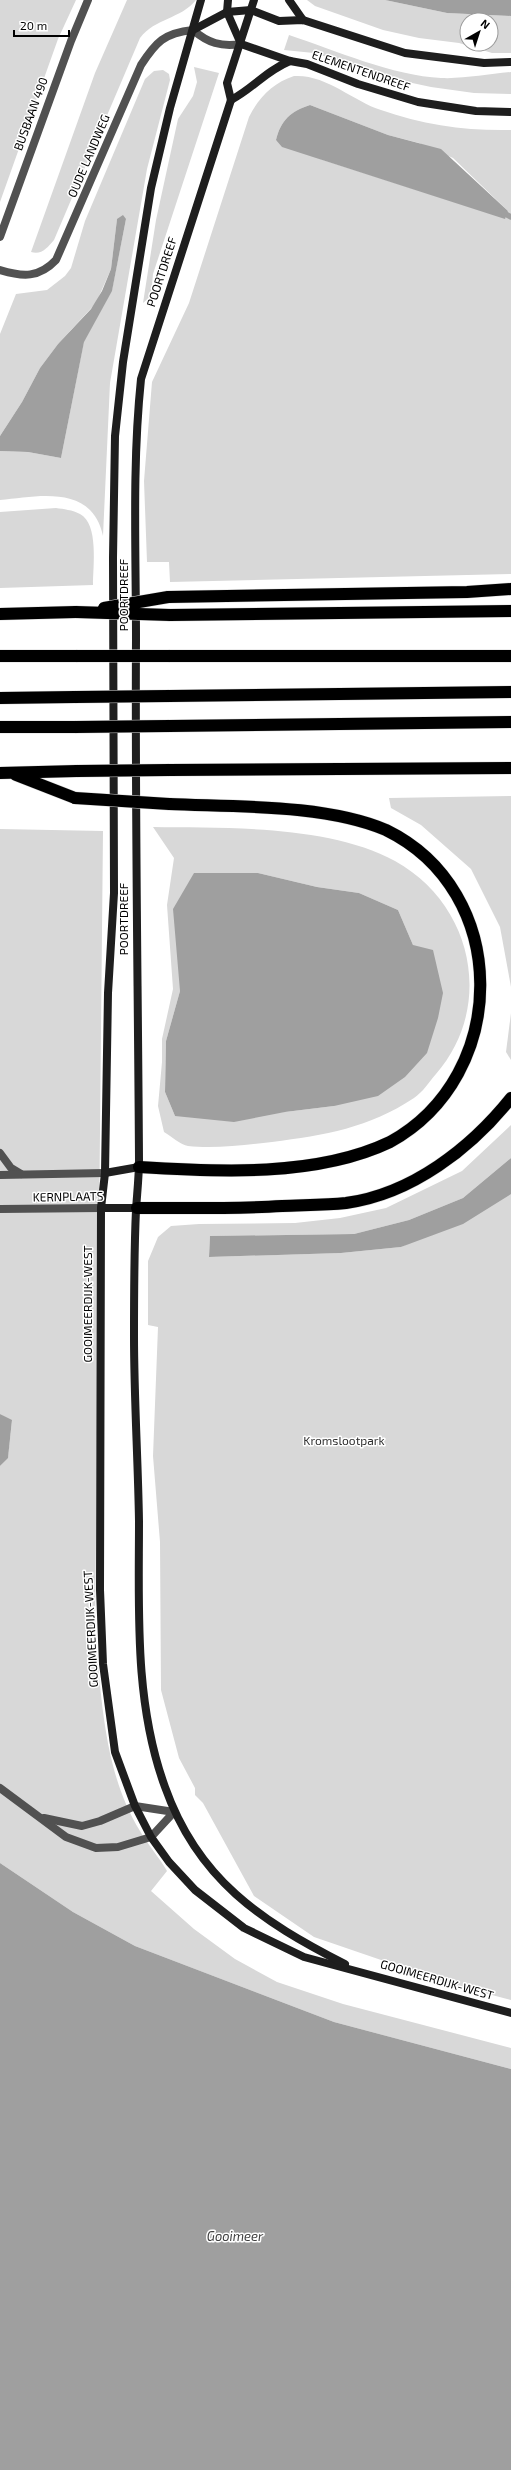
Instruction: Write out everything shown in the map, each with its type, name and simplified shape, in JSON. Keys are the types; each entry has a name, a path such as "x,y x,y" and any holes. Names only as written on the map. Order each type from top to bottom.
{"highway":[{"path":"76,612 168,597 468,592 511,589"},
{"path":"0,614 76,612 170,615 511,611"},
{"path":"0,656 511,656"},
{"path":"0,698 511,692"},
{"path":"0,728 511,722"},
{"path":"5,773 169,770 511,768"},
{"path":"5,773 75,798 318,813 375,826 409,841 431,857 451,876 470,900 480,921"},
{"path":"139,1167 225,1170 279,1168 334,1161 365,1152 391,1142 436,1111 453,1094 476,1061"},
{"path":"136,1208 277,1206 347,1202 370,1197 420,1178 450,1158 492,1121 511,1098"}],"main road":[{"name":"POORTDREEF","path":"101,1208 105,1173 108,993 114,893 113,558 115,436 123,362 151,188 170,108 201,0"},
{"path":"228,0 227,12 241,44"},
{"name":"POORTDREEF","path":"136,1208 139,1167 135,828 136,559 134,513 136,424 141,379 231,100 227,83 241,44 254,0"},
{"path":"289,0 302,20"},
{"path":"193,30 227,12 251,10 279,21 302,20 406,53 484,63 511,62"},
{"name":"ELEMENTENDREEF","path":"241,44 290,61 307,64 358,84 418,102 476,111 511,112"},
{"path":"231,100 246,92 264,74 290,61"},
{"name":"KERNPLAATS","path":"105,1173 139,1167"},
{"name":"KERNPLAATS","path":"101,1208 136,1208"},
{"name":"GOOIMEERDIJK-WEST","path":"101,1208 100,1590 103,1664 115,1752 135,1806 151,1837 169,1862 195,1890 244,1928 304,1957 511,2013"},
{"name":"GOOIMEERDIJK-WEST","path":"136,1208 134,1337 138,1468 141,1670 153,1746 174,1812 193,1847 239,1899 294,1938 356,1970"}],"street":[{"name":"BUSBAAN 490","path":"0,236 71,41 88,0"},
{"path":"193,30 206,41 226,46 241,44"},
{"name":"OUDE LANDWEG","path":"0,270 15,275 38,274 56,260 141,64 156,43 175,33 193,30"},
{"path":"0,1153 11,1168 21,1174"},
{"name":"KERNPLAATS","path":"0,1175 105,1173"},
{"name":"KERNPLAATS","path":"0,1209 101,1208"},
{"path":"0,1788 66,1837 96,1848 118,1847 151,1837 174,1812"},
{"path":"42,1818 72,1825 91,1825 135,1806 174,1812"}],"green space":[{"path":"0,0 76,0 58,39 0,202"},
{"path":"127,0 196,0 183,11 153,26 140,38 54,240 41,252 31,252 95,73"},
{"path":"307,0 385,0 447,13 459,14 459,43 419,38 383,30 315,6"},
{"path":"499,15 511,16 511,53 489,52 499,52"},
{"path":"289,35 404,73 441,78 458,78 511,72 511,94 474,93 431,87 403,81 314,53 284,50"},
{"path":"194,67 219,73 153,274 151,296 143,303 156,220 178,119 193,96 197,82"},
{"path":"163,70 169,74 170,80 147,169 110,383 103,536 97,519 88,508 76,501 62,497 47,496 0,500 0,451 28,452 61,458 84,341 112,290 126,219 117,219 111,269 96,303 58,344 40,368 22,402 0,436 0,334 16,294 47,290 65,276 71,268 85,221 145,79 154,71"},
{"path":"294,76 317,79 371,106 413,120 462,128 511,130 511,574 170,582 169,562 147,562 144,481 152,382 189,303 249,117 262,97 273,87","holes":["310,105 388,135 419,143 453,158 508,211 505,218 323,160 276,140 281,127 288,117 297,110"]},
{"path":"56,508 80,514 86,519 90,527 94,546 93,585 0,588 0,512"},
{"path":"511,796 511,987 500,927 471,869 421,825 391,808 389,798"},
{"path":"153,827 277,831 340,841 369,849 395,861 422,880 443,903 458,929 467,958 470,988 465,1018 454,1047 423,1090 414,1098 380,1117 346,1129 310,1136 272,1142 219,1147 198,1147 185,1145 164,1132 158,1106 162,1062 162,1039 173,989 167,905 174,858","holes":["194,873 258,873 317,887 359,893 398,910 413,945 334,1106 285,1112 175,1116 165,1092 166,1041 180,991"]},
{"path":"0,829 103,831 95,1634 107,1736 119,1785 128,1809 140,1831 167,1871 151,1891 194,1929 235,1959 277,1982 343,2004 511,2048 511,2069 334,2022 135,1946 73,1912 0,1863 0,1466 8,1457 12,1421 0,1414"},
{"path":"511,1013 511,1060 506,1052"},
{"name":"Kromslootpark","path":"511,1125 511,1158 463,1198 409,1220 354,1234 210,1236 209,1257 341,1253 401,1247 511,1193 511,2000 454,1985 314,1937 254,1896 203,1803 195,1795 195,1788 179,1758 161,1690 160,1542 153,1456 158,1327 148,1325 148,1261 158,1237 171,1226 199,1224 295,1223 340,1218 386,1208 462,1171"}],"water":[{"path":"385,0 511,0 511,16 499,15 499,12 447,13"},
{"path":"310,105 388,135 441,149 508,211 505,219 282,147 276,140 284,122 292,113"},
{"path":"123,215 126,219 112,291 84,342 61,458 28,452 0,451 0,436 22,402 40,368 58,344 91,309 102,291 111,269 117,219"},
{"path":"194,873 258,873 317,887 359,893 398,910 413,945 433,950 443,993 438,1018 427,1053 405,1077 378,1096 334,1106 285,1112 234,1122 175,1116 165,1092 166,1041 180,991 173,909"},
{"path":"511,1158 511,1194 463,1224 401,1247 341,1253 209,1257 210,1236 354,1234 409,1220 463,1198"},
{"path":"0,1414 12,1420 8,1458 0,1466"},
{"name":"Gooimeer","path":"0,1863 73,1912 135,1946 334,2022 511,2069 511,2470 0,2470"}],"waterway":[{"path":"500,211 511,217"}]}
